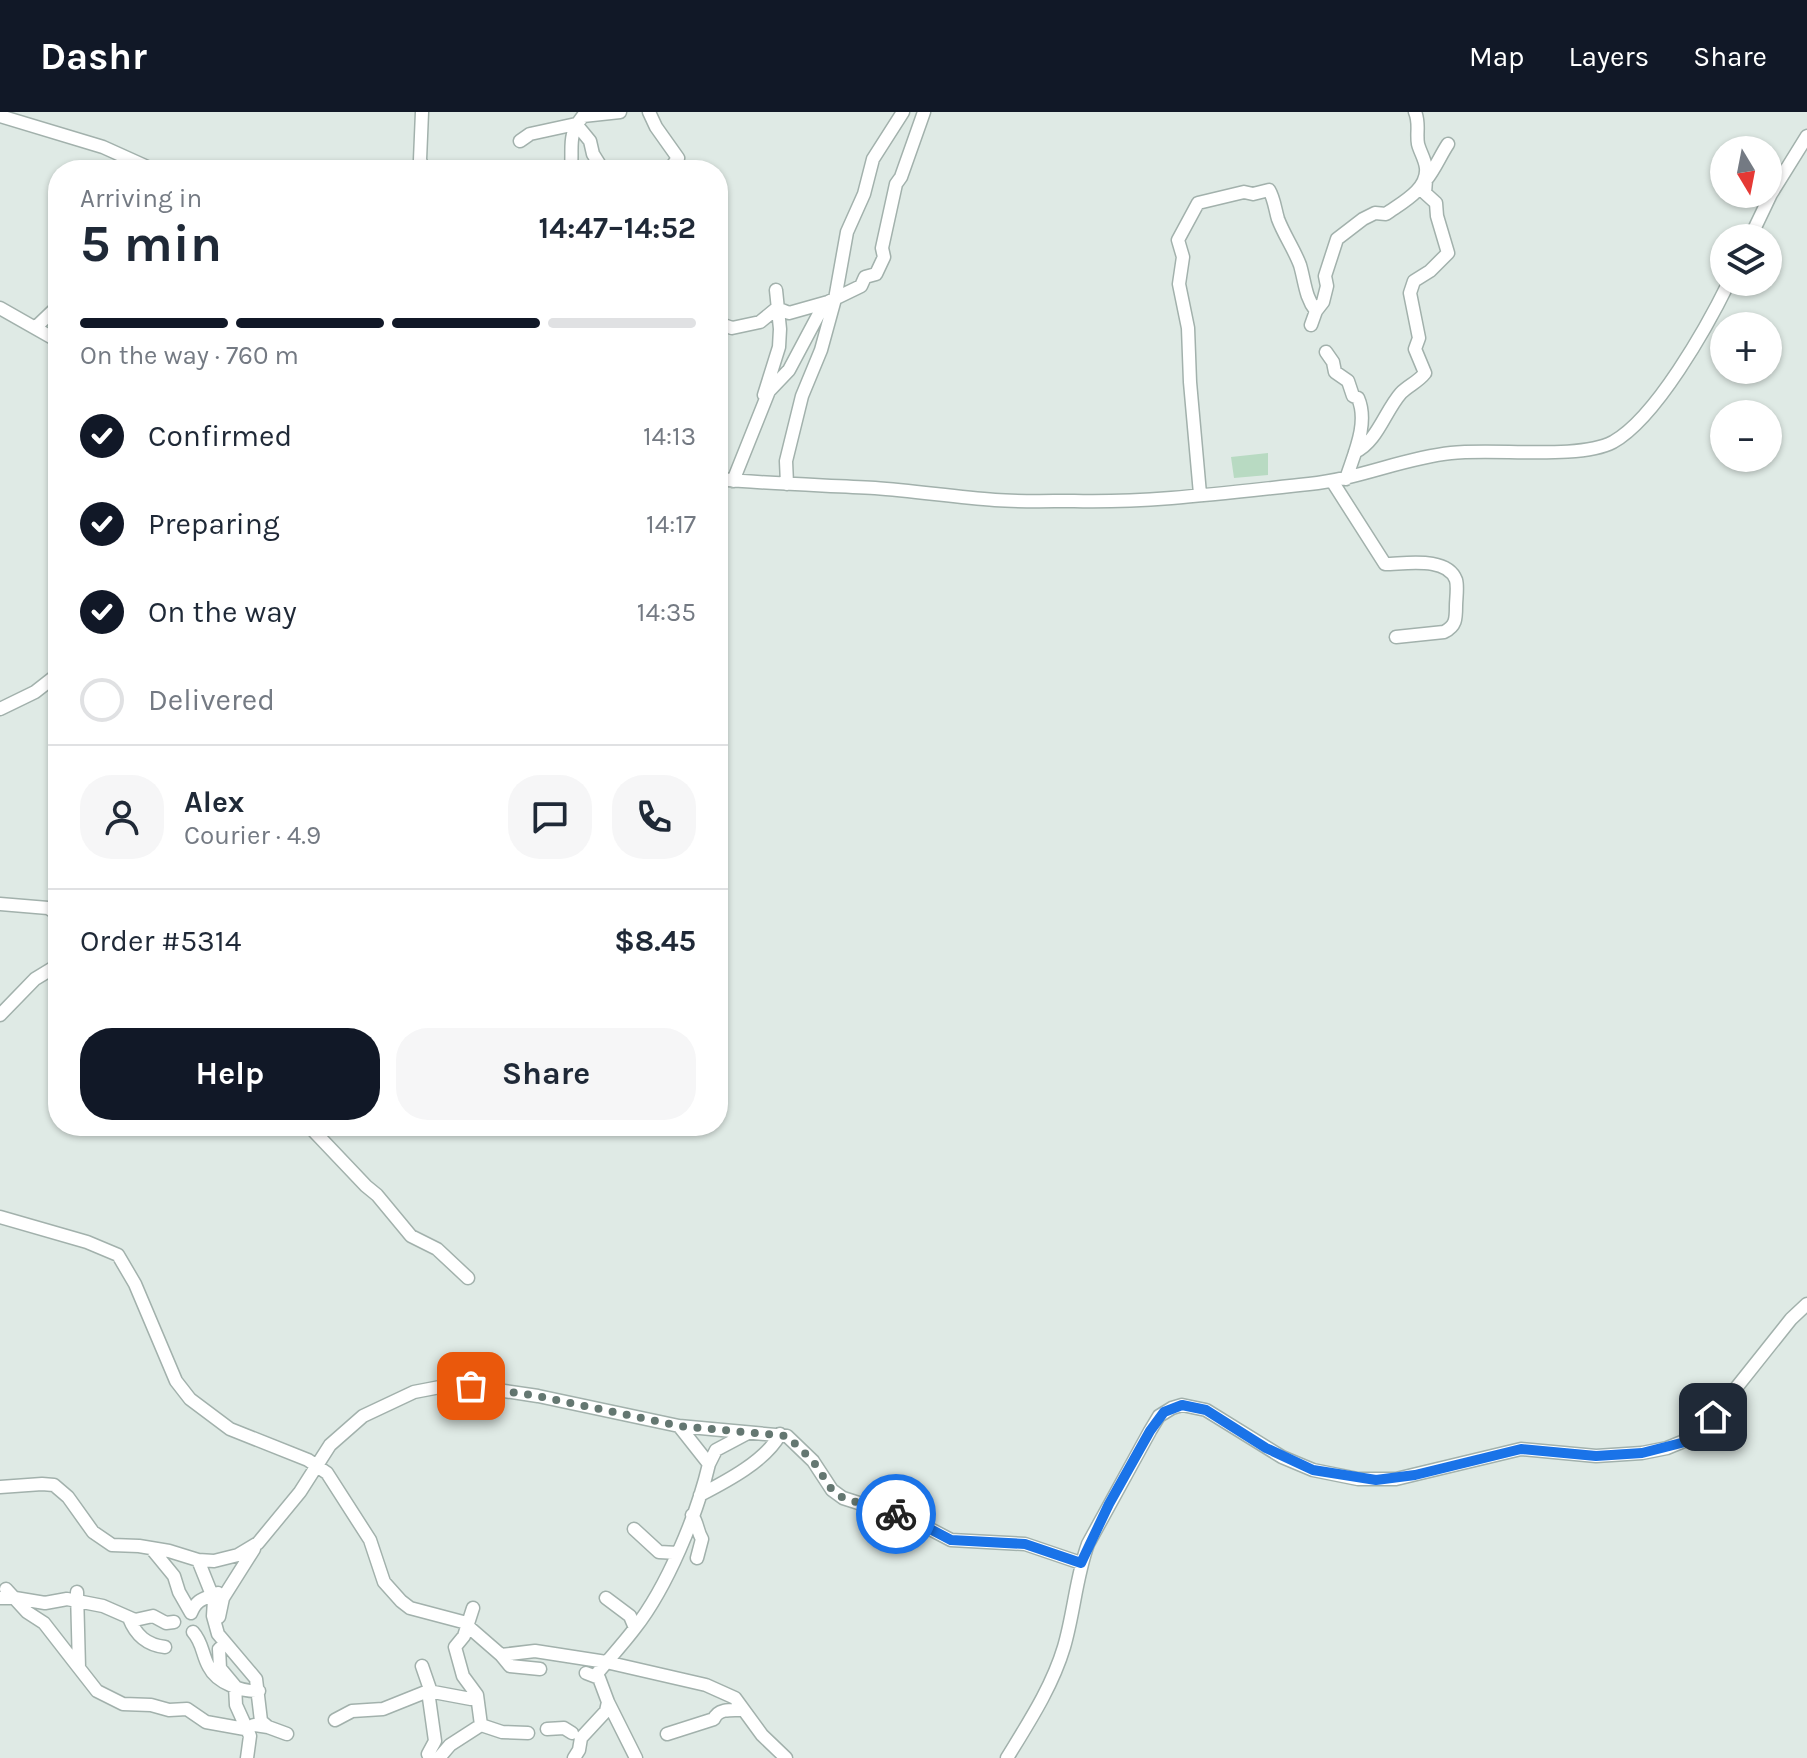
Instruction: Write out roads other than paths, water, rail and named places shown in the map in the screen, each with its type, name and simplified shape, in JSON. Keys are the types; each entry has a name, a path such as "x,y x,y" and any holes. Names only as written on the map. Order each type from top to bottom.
{"street":[{"path":"420,160 422,112"},
{"path":"571,160 571,130 583,116 620,112"},
{"path":"649,112 676,160"},
{"path":"787,484 786,461 802,396 821,350 847,232 864,194 873,159 903,112"},
{"path":"733,481 769,391 789,370 822,308 861,286 865,277 876,274 884,257 882,248 896,184 924,112"},
{"path":"1355,452 1363,449 1403,391 1417,383 1425,373 1415,349 1419,338 1410,293 1414,281 1430,271 1448,253 1436,203 1425,193 1426,168 1418,144 1418,118 1415,112"},
{"path":"0,116 103,147 132,160"},
{"path":"520,141 530,134 576,124"},
{"path":"576,124 590,141 597,160"},
{"path":"1757,224 1771,194 1807,136"},
{"path":"1311,325 1323,302 1327,286 1325,276 1337,239 1363,219 1375,213 1386,214 1415,193 1434,171 1435,163 1448,144"},
{"path":"1200,494 1188,328 1179,284 1183,257 1178,240 1198,203 1244,192 1253,194 1269,190 1274,197 1279,221 1299,263 1307,288 1306,297 1316,311"},
{"path":"758,417 779,347 776,290"},
{"path":"728,480 875,488 1013,501 1099,501 1332,481 1449,453 1562,452 1604,446 1625,435 1655,403 1688,356 1721,296"},
{"path":"777,308 789,313 832,301"},
{"path":"0,308 48,335"},
{"path":"728,327 760,322 777,308"},
{"path":"36,327 48,316"},
{"path":"1326,352 1335,372 1348,381 1353,396 1358,398 1364,411 1346,479"},
{"path":"1332,481 1385,564 1438,565 1447,569 1456,580 1456,620 1450,629 1396,637"},
{"path":"0,709 35,692 48,682"},
{"path":"0,904 48,908"},
{"path":"0,1015 35,979 48,971"},
{"path":"318,1136 377,1195 411,1236 437,1249 468,1278"},
{"path":"0,1217 87,1242 118,1255 135,1284 176,1381 190,1399 230,1429 316,1465 335,1484 365,1532 381,1574 393,1592 410,1608 449,1617 468,1627 519,1668 540,1669"},
{"path":"1007,1758 1055,1674 1070,1621 1081,1563 1103,1515 1159,1416 1172,1408 1182,1405 1206,1410 1282,1457 1313,1470 1358,1479 1396,1479 1521,1449 1596,1456 1642,1453 1667,1448 1694,1437 1791,1319 1807,1304"},
{"path":"247,1758 250,1739 236,1705 235,1686 220,1668 223,1598 258,1543 300,1492 337,1437 363,1416 414,1392 471,1386 538,1396 679,1426 780,1434 800,1446 832,1490 853,1502 915,1521 951,1540 1025,1544 1081,1563"},
{"path":"679,1426 709,1464"},
{"path":"636,1758 599,1678 591,1675 635,1628 678,1553 716,1450 750,1432"},
{"path":"700,1495 752,1464 775,1443 780,1434"},
{"path":"0,1487 54,1485 68,1497 93,1532 117,1547 151,1548 198,1560 222,1560 258,1543"},
{"path":"692,1515 698,1523 702,1539 697,1558"},
{"path":"634,1529 659,1552 678,1553"},
{"path":"151,1548 174,1576 191,1613 202,1598 228,1588"},
{"path":"198,1560 212,1596 222,1639 256,1679 261,1721 268,1727"},
{"path":"7,1595 45,1603 76,1596 135,1620 153,1616 166,1623 174,1622"},
{"path":"7,1595 44,1623 97,1691 112,1700 169,1710 187,1709 206,1722 245,1729 254,1725 268,1727 287,1734"},
{"path":"76,1596 79,1668"},
{"path":"606,1598 630,1616 635,1628"},
{"path":"473,1608 468,1627 449,1649 477,1695 481,1725"},
{"path":"129,1618 145,1642 165,1647"},
{"path":"193,1632 201,1640 209,1668 215,1676 246,1692 259,1691"},
{"path":"505,1655 535,1651 606,1662 706,1685 735,1698 762,1735 786,1758"},
{"path":"422,1666 430,1692 435,1741 428,1754 430,1758"},
{"path":"335,1720 352,1711 383,1709 430,1692 471,1699"},
{"path":"547,1729 564,1728 566,1736 586,1731 597,1723 606,1711 608,1702"},
{"path":"667,1734 714,1719 723,1711 743,1710"},
{"path":"481,1725 502,1732 528,1733"},
{"path":"439,1758 450,1745 481,1725"},
{"path":"574,1758 586,1731"}]}
